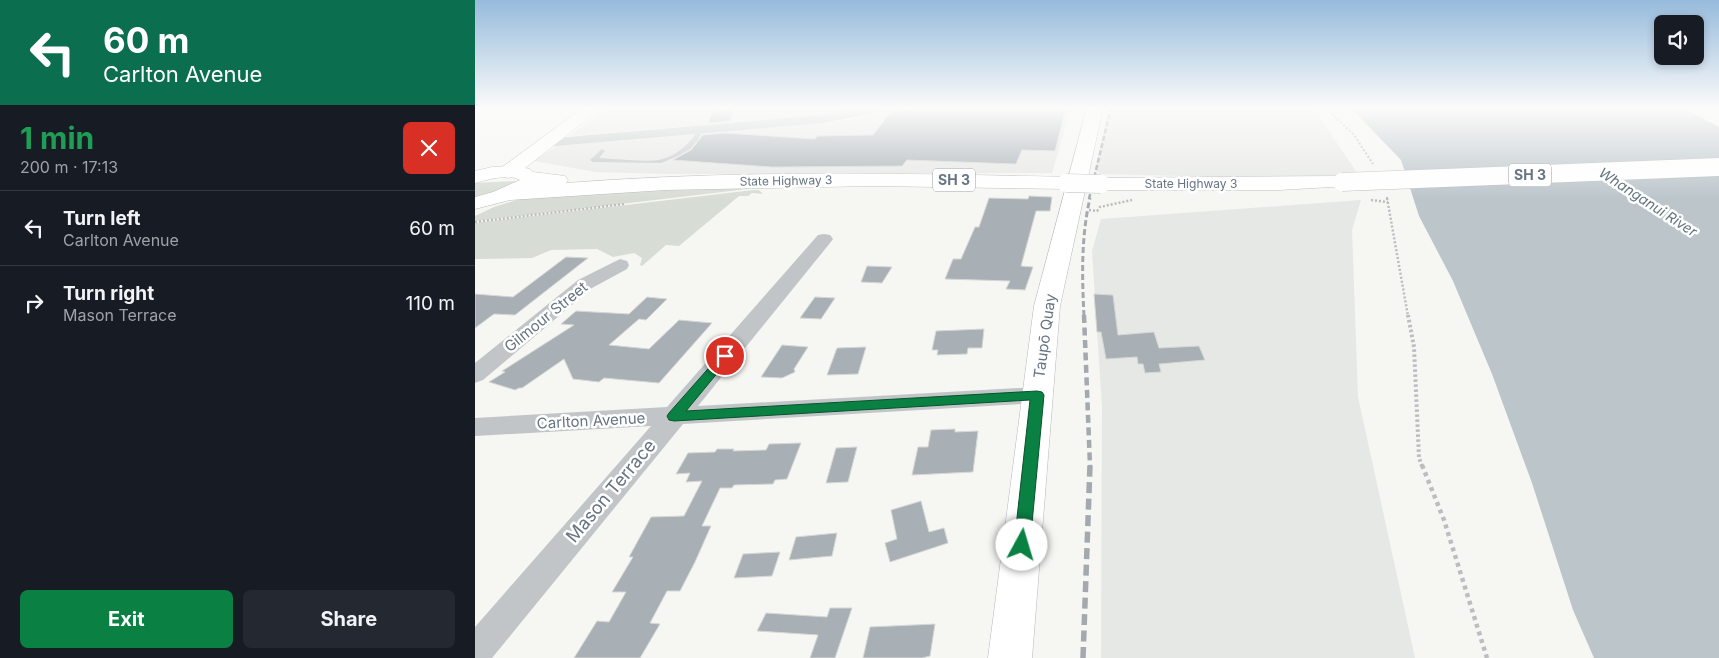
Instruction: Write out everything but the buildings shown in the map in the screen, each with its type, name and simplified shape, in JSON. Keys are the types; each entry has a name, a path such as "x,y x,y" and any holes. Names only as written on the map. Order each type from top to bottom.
{"main road":[{"path":"508,172 550,139"},
{"name":"Taupō Quay","path":"1010,658 1047,306 1088,139"},
{"name":"State Highway 3","path":"528,177 662,183 915,179 1101,184 1279,184 1719,167"},
{"name":"SH 3","path":"475,177 508,172 523,173 528,177 525,185 509,194 475,202"},
{"name":"State Highway 3","path":"509,194 662,183"}],"street":[{"path":"544,143 593,139"},
{"name":"Mason Terrace","path":"475,652 824,239"},
{"name":"Gilmour Street","path":"475,376 585,284 620,265"},
{"name":"Carlton Avenue","path":"475,427 1037,395"}],"lane":[{"path":"602,150 593,160 659,162 667,160 697,139"}],"path":[{"path":"1356,139 1374,167"},
{"path":"1387,192 1414,347 1419,458 1445,520 1487,658"}],"shaded area":[{"path":"639,139 1062,139 1052,173 666,174 596,172 534,161 557,146"},
{"path":"1102,139 1334,139 1358,174 1269,178 1100,174 1095,170"},
{"path":"517,181 517,184 475,199 475,183"},
{"path":"740,185 748,189 475,221 475,216 494,207 523,198"},
{"path":"759,190 763,194 752,193 748,196 739,196 679,246 666,245 642,266 640,265 642,258 634,253 613,257 597,249 551,250 532,258 475,259 475,223"},
{"path":"1361,200 1352,230 1358,397 1415,658 1101,658 1102,407 1092,251 1101,219"}],"water":[{"name":"Whanganui River","path":"1381,139 1719,139 1719,658 1594,658 1573,610 1532,483 1492,374 1453,281 1419,216 1401,160"}],"railway":[{"path":"1089,199 1104,139"},
{"path":"1084,316 1084,242 1090,198"},
{"path":"1084,315 1090,466"},
{"path":"1083,658 1090,466"}],"route":[{"path":"725,356 674,416 1037,395 1022,545"}]}
